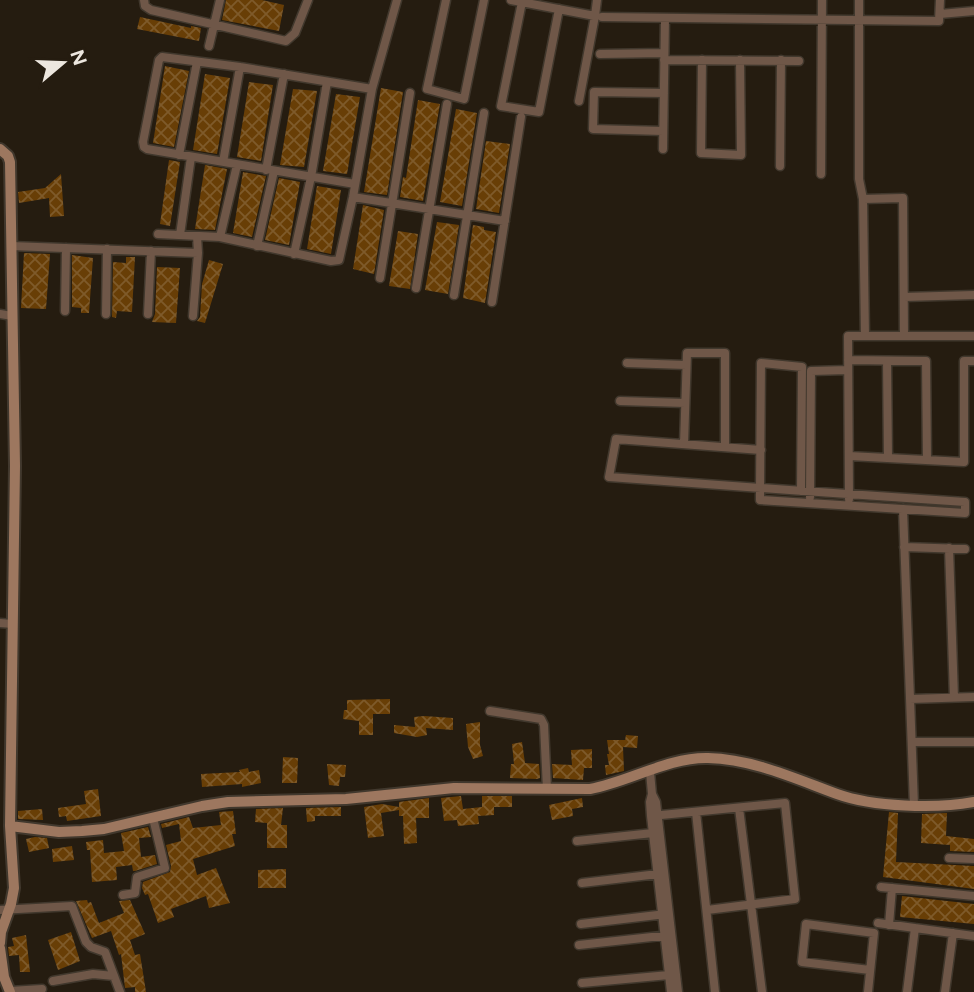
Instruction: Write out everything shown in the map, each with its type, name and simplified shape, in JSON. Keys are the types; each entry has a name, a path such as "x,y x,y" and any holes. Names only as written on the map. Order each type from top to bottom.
{"street":[{"path":"144,0 145,6 151,10 286,41 295,33 305,1"},
{"path":"209,47 220,0"},
{"path":"159,234 220,237 294,254 339,260 372,89 397,0"},
{"path":"446,0 427,89 464,99 484,0"},
{"path":"511,0 598,16 940,21 940,0"},
{"path":"579,102 598,16 597,0"},
{"path":"821,174 822,0"},
{"path":"859,0 859,179 863,199 865,336"},
{"path":"523,2 501,106 539,113 559,9"},
{"path":"940,14 974,11"},
{"path":"663,149 665,18"},
{"path":"600,54 702,60 799,61"},
{"path":"355,184 144,147 148,115 160,58 170,56 372,89"},
{"path":"702,60 701,153 741,156 740,60"},
{"path":"780,166 781,60"},
{"path":"179,155 197,62"},
{"path":"223,162 240,67"},
{"path":"257,246 284,74"},
{"path":"294,254 312,177 327,82"},
{"path":"663,131 593,129 594,92 664,93"},
{"path":"380,278 410,93"},
{"path":"416,288 447,104"},
{"path":"454,295 484,113"},
{"path":"492,302 522,117"},
{"path":"0,149 10,162 15,466 9,826 14,888 5,909 0,945 4,976 10,992 42,989"},
{"path":"180,235 191,157"},
{"path":"220,237 237,165"},
{"path":"353,197 505,220"},
{"path":"863,199 903,198 904,336"},
{"path":"193,316 197,236"},
{"path":"12,246 198,253"},
{"path":"65,311 66,248"},
{"path":"106,314 107,249"},
{"path":"148,314 151,251"},
{"path":"904,296 974,295"},
{"path":"0,314 12,316"},
{"path":"849,506 848,336 974,336"},
{"path":"684,444 687,353 725,353 724,447"},
{"path":"887,361 888,458"},
{"path":"806,492 811,371 887,361 926,361 927,460"},
{"path":"849,456 964,462 964,361 974,361"},
{"path":"627,363 686,365"},
{"path":"761,450 616,439 609,477 760,489 806,492 849,495 965,502 964,513 761,500 760,489 761,450 761,363 803,367 806,492 810,503"},
{"path":"620,401 685,403"},
{"path":"903,509 914,806"},
{"path":"904,547 965,549"},
{"path":"948,548 954,698"},
{"path":"0,624 13,624"},
{"path":"910,699 974,697"},
{"path":"491,711 537,718 543,722 547,789"},
{"path":"912,742 974,742"},
{"path":"9,826 59,832 104,829 228,802 346,799 454,788 581,789 606,786 706,758 748,764 848,797 914,806 974,803"},
{"path":"650,772 650,802 666,914 671,992"},
{"path":"654,816 785,803 795,899 707,909"},
{"path":"739,808 762,992"},
{"path":"696,812 715,992"},
{"path":"654,816 653,833 658,874 666,914"},
{"path":"123,895 135,893 137,877 165,869 153,818"},
{"path":"577,841 653,833"},
{"path":"949,858 974,859"},
{"path":"582,883 658,874"},
{"path":"881,887 974,896"},
{"path":"889,925 892,888"},
{"path":"5,909 72,906 86,942 105,952 120,992"},
{"path":"581,924 666,914"},
{"path":"878,923 974,936"},
{"path":"867,992 870,970 874,933 806,924 802,962 870,970"},
{"path":"907,992 915,928"},
{"path":"946,992 953,933"},
{"path":"579,945 668,936"},
{"path":"668,936 678,992"},
{"path":"53,981 93,974 114,976"},
{"path":"582,983 669,975"}],"building":[{"path":"226,0 262,0 284,5 279,31 222,20"},
{"path":"140,17 201,28 199,41 137,29"},
{"path":"165,66 189,71 174,147 153,143"},
{"path":"205,74 230,78 217,154 193,150"},
{"path":"249,82 273,85 261,161 237,157"},
{"path":"381,88 403,92 387,195 364,192"},
{"path":"293,89 317,91 304,167 280,165"},
{"path":"336,94 360,97 347,174 323,171"},
{"path":"418,100 440,104 423,201 400,197 403,177 406,178"},
{"path":"456,109 477,113 462,206 440,202"},
{"path":"486,141 510,144 499,213 476,209"},
{"path":"169,160 180,162 170,226 160,224"},
{"path":"205,165 227,169 215,230 195,229"},
{"path":"243,172 266,176 252,237 233,233"},
{"path":"61,174 64,216 50,217 49,198 19,203 18,192 45,188"},
{"path":"279,178 300,182 289,245 265,240"},
{"path":"317,186 341,190 331,254 307,249"},
{"path":"363,205 384,210 374,274 353,269"},
{"path":"437,222 459,225 448,294 425,290"},
{"path":"473,225 496,232 485,303 463,298"},
{"path":"398,231 418,234 410,289 389,286"},
{"path":"24,253 50,254 46,309 21,308"},
{"path":"72,255 93,258 89,313 81,313 81,308 72,307"},
{"path":"126,257 135,257 132,312 117,311 116,318 112,317 113,262 126,263"},
{"path":"209,260 223,264 205,323 197,321 200,317 202,284"},
{"path":"157,267 180,268 176,323 152,322 155,314"},
{"path":"390,699 390,714 373,714 373,735 359,735 359,721 343,719 347,700"},
{"path":"414,717 453,718 453,730 426,728 427,735 417,737 394,733 394,725 415,727"},
{"path":"480,722 483,756 473,759 468,747 466,724"},
{"path":"626,735 638,736 637,748 623,747 624,771 606,775 605,765 609,765 607,740 625,740"},
{"path":"522,742 525,763 539,764 540,778 510,778 511,764 514,764 512,744"},
{"path":"592,749 592,768 584,768 583,780 553,778 552,764 572,765 571,750"},
{"path":"283,757 298,758 297,783 282,783"},
{"path":"327,764 346,765 345,777 340,777 339,786 329,785"},
{"path":"248,768 249,772 259,770 261,783 242,787 242,784 202,787 201,774 240,772 239,770"},
{"path":"98,789 101,816 67,821 66,816 59,817 58,808 86,804 84,791"},
{"path":"461,796 463,809 482,807 482,796 512,796 512,807 494,807 494,815 478,816 479,824 458,826 457,820 444,821 441,798"},
{"path":"429,798 429,818 416,818 417,843 404,844 403,816 399,816 399,810 381,813 384,836 368,838 364,807 382,804 399,807 399,802"},
{"path":"582,798 583,807 572,809 573,816 552,820 549,805"},
{"path":"341,807 341,816 315,816 315,821 307,822 306,808"},
{"path":"283,808 281,825 287,825 287,848 267,848 267,823 255,822 256,809"},
{"path":"42,809 43,820 18,819 18,811"},
{"path":"233,811 236,834 232,834 235,846 193,859 197,875 216,868 230,903 209,908 206,896 171,909 174,917 158,923 148,894 145,895 142,888 143,882 170,872 166,845 181,841 179,824 162,828 161,824 189,817 193,828 221,825 219,812"},
{"path":"889,812 898,813 896,862 974,866 974,889 883,877"},
{"path":"947,813 946,836 974,839 974,852 950,851 950,845 921,843 922,814"},
{"path":"148,827 151,837 139,838 141,857 155,855 157,864 135,871 132,865 116,867 117,880 92,882 90,850 87,850 86,842 103,840 104,853 124,851 121,833"},
{"path":"47,838 49,848 29,852 26,839"},
{"path":"72,846 74,860 53,862 52,849"},
{"path":"286,869 286,888 258,888 258,870"},
{"path":"902,896 974,904 974,924 900,917"},
{"path":"87,900 88,903 91,902 99,923 124,913 119,901 130,900 145,934 130,940 135,955 140,954 146,992 135,992 135,987 125,988 121,954 119,955 111,931 92,938 76,901"},
{"path":"71,932 80,961 58,970 48,940"},
{"path":"26,935 30,972 20,972 19,955 9,956 8,947 14,946 12,938"}]}
